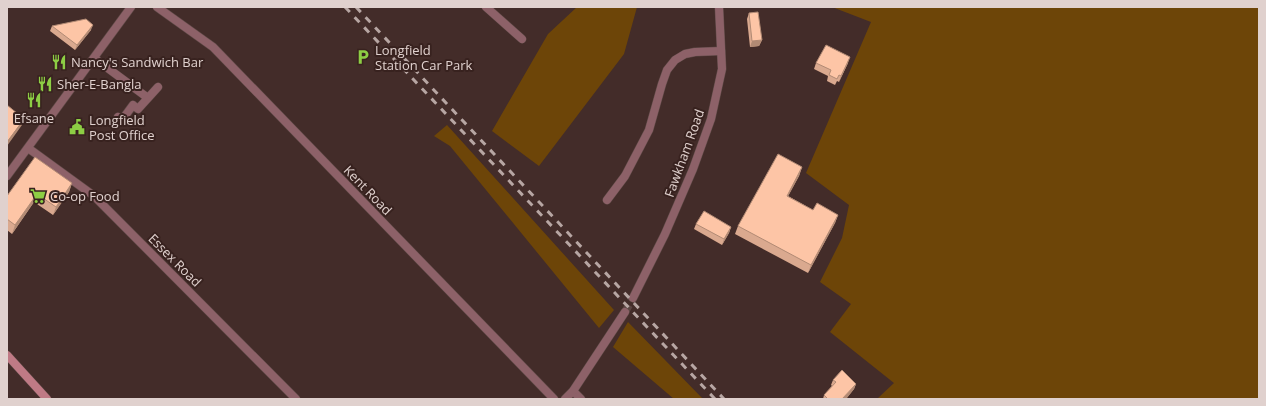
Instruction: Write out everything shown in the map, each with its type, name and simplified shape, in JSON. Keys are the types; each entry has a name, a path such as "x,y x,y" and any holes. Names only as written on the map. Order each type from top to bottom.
{"main road":[{"path":"7,355 47,399"}],"street":[{"path":"7,176 131,7"},
{"name":"Kent Road","path":"157,7 213,47 554,399"},
{"path":"486,7 522,39"},
{"name":"Fawkham Road","path":"633,298 665,234 693,169 711,119 722,69 719,7"},
{"path":"607,200 625,176 649,130 662,84 668,70 675,60 685,54 695,52 721,51"},
{"path":"94,58 148,98"},
{"path":"118,117 122,120 133,105 138,109 158,87"},
{"name":"Essex Road","path":"28,148 94,196 296,399"},
{"path":"565,399 573,391 624,312"},
{"path":"573,391 581,399"}],"shaded area":[{"path":"577,7 637,7 624,54 539,166 492,131 548,34"},
{"path":"832,7 1259,7 1259,399 877,399 894,383 830,332 851,304 820,282 842,238 849,205 806,173 871,22"},
{"path":"447,125 614,310 599,328 450,146 434,136"},
{"path":"628,322 703,399 674,399 613,347"}],"building":[{"path":"758,12 762,40 752,41 749,13"},
{"path":"86,19 93,25 77,45 52,26"},
{"path":"826,45 850,57 841,76 839,75 837,79 829,75 831,70 816,63"},
{"path":"7,105 24,119 7,142"},
{"path":"778,154 802,167 787,196 813,210 817,203 838,215 811,265 738,226"},
{"name":"Co-op Food","path":"35,157 72,183 56,207 37,194 15,225 7,219 7,196"},
{"path":"704,211 731,227 724,239 696,224"},
{"path":"842,370 856,384 842,399 828,399 824,395 836,382 833,380"}],"tunnel":[{"path":"625,312 633,298"}],"railway":[{"path":"345,7 715,399"},
{"path":"356,7 724,399"}],"place":[{"name":"Longfield Station Car Park","path":"363,57"},
{"name":"Nancy's Sandwich Bar","path":"59,62"},
{"name":"Sher-E-Bangla","path":"45,84"},
{"name":"Efsane","path":"34,100"},
{"name":"Longfield Post Office","path":"77,127"},
{"name":"Co-op Food","path":"38,196"}]}
